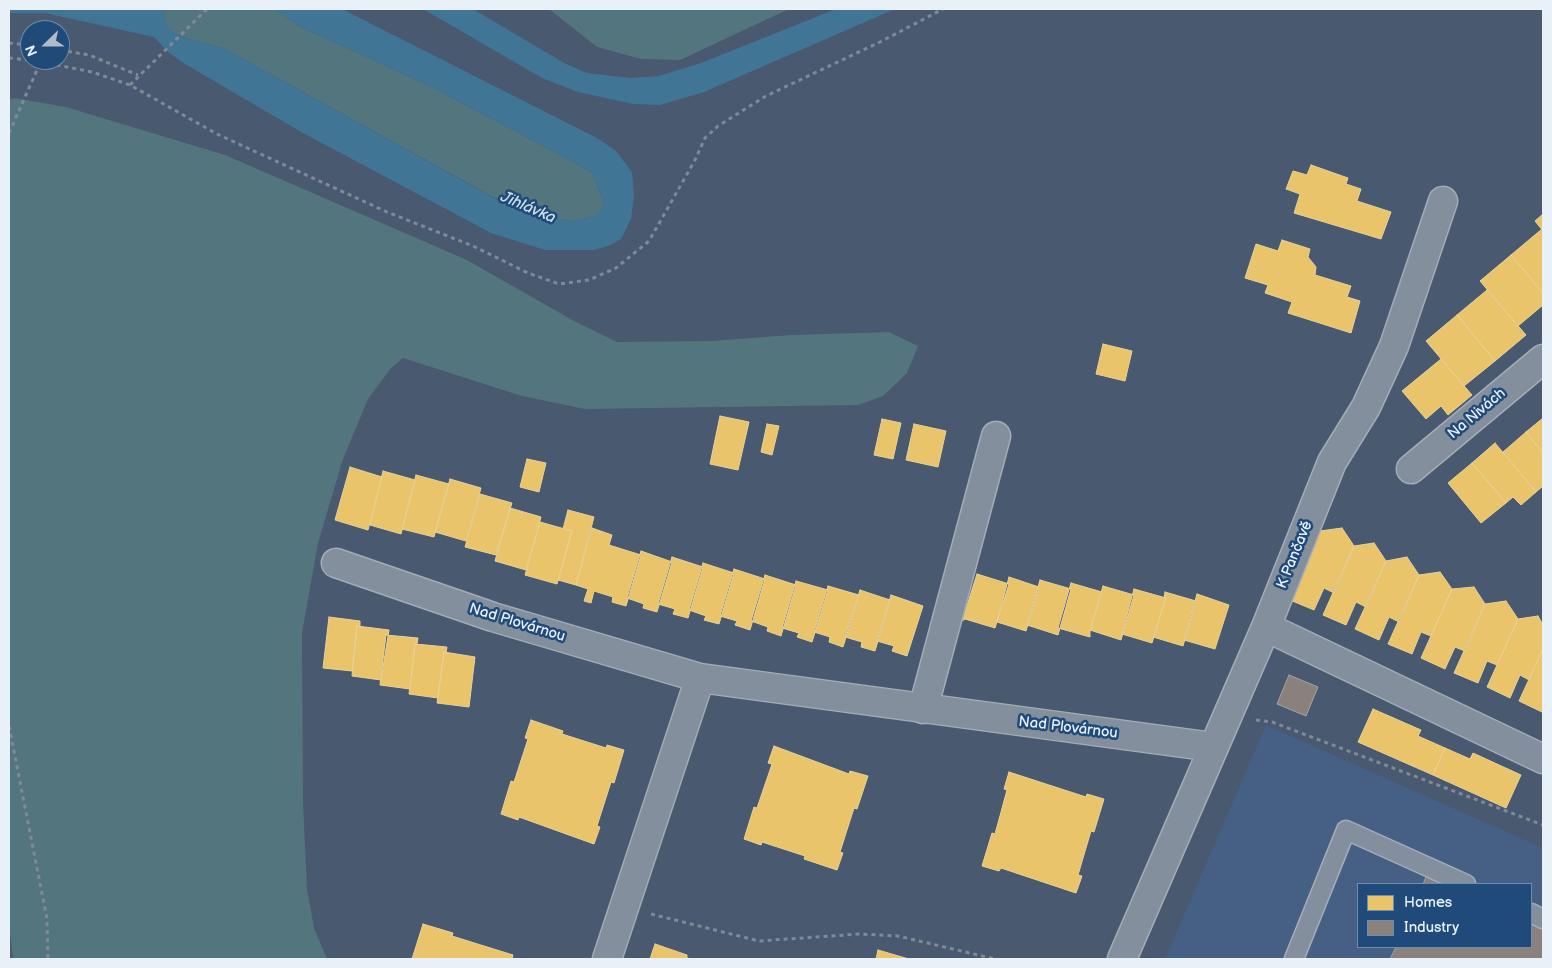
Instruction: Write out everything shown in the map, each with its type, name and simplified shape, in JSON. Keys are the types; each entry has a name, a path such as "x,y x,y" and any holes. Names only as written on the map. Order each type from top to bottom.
{"street":[{"name":"K Pančavě","path":"1266,627 1332,462 1366,407 1394,346 1443,201"},
{"name":"Na Nivách","path":"1411,469 1543,359"},
{"path":"923,709 996,436"},
{"name":"Nad Plovárnou","path":"336,563 493,617 700,678 1213,747"},
{"path":"1122,959 1266,627 1543,759"},
{"path":"607,959 700,678"}],"lane":[{"path":"1294,959 1346,830 1464,883"}],"path":[{"path":"130,84 207,9"},
{"path":"70,67 130,84 218,134 387,212 473,246 528,273 559,284 589,280 616,268 650,241 695,160 705,138 718,126 766,96 880,42 943,9"},
{"path":"70,52 90,55 138,75"},
{"path":"9,133 37,70"},
{"path":"1224,722 1272,722 1543,825"},
{"path":"9,726 47,919 48,959"},
{"path":"624,907 758,941 860,934 898,936 995,959"}],"shaded area":[{"path":"9,9 166,9 164,15 167,28 181,37 223,48 496,199 540,216 574,221 594,216 600,212 604,203 592,172 430,86 303,28 274,9 342,9 597,138 616,151 632,172 634,196 631,219 621,239 611,245 594,250 545,250 491,233 303,133 185,64 168,52 154,37 45,13 9,13"},
{"path":"423,9 473,9 564,63 587,73 631,78 659,76 701,63 836,9 895,9 704,92 660,105 633,104 578,92 542,78"},
{"path":"1266,725 1543,848 1543,959 1165,959"}],"green space":[{"path":"166,9 274,9 303,28 430,86 592,172 604,203 600,212 594,216 574,221 552,218 540,216 493,197 223,48 181,37 167,29 164,15"},
{"path":"549,9 789,9 680,60 641,59 597,47"},
{"path":"14,98 66,107 225,155 467,260 574,321 617,342 711,341 792,335 889,332 918,346 907,373 883,396 858,405 585,409 522,396 403,358 391,368 368,399 343,459 318,543 302,633 303,803 307,889 314,928 327,959 13,959 9,923 9,100"}],"building: Homes":[{"path":"1311,165 1348,178 1346,184 1361,189 1357,201 1391,212 1381,239 1294,213 1300,194 1286,189 1293,171 1307,175"},
{"path":"1543,214 1543,231 1535,221"},
{"path":"1542,229 1543,231 1543,293 1511,255"},
{"path":"1282,240 1310,249 1308,257 1316,267 1315,275 1351,286 1347,297 1360,301 1351,333 1288,313 1292,302 1265,293 1268,285 1245,278 1256,244 1278,251"},
{"path":"1511,255 1543,293 1543,305 1518,326 1480,281"},
{"path":"1487,290 1526,335 1495,361 1457,315"},
{"path":"1457,315 1495,361 1464,386 1426,341"},
{"path":"1103,344 1132,351 1125,381 1096,374"},
{"path":"1441,359 1472,395 1448,415 1441,406 1426,419 1402,391"},
{"path":"720,416 749,422 738,470 710,464"},
{"path":"1543,418 1543,453 1526,432"},
{"path":"882,419 901,423 893,459 874,455"},
{"path":"767,424 779,426 772,455 761,452"},
{"path":"914,424 946,431 938,467 906,460"},
{"path":"1526,432 1543,453 1543,486 1536,492 1503,452"},
{"path":"1495,443 1536,492 1521,505 1513,497 1506,503 1472,463"},
{"path":"527,459 546,463 539,492 520,487"},
{"path":"1472,463 1506,503 1481,523 1448,483"},
{"path":"350,467 382,477 368,530 335,520"},
{"path":"383,471 415,480 401,534 370,525"},
{"path":"416,475 449,484 434,537 402,529"},
{"path":"450,479 481,488 466,541 435,532"},
{"path":"480,494 512,503 496,555 465,547"},
{"path":"510,508 541,517 526,570 495,561"},
{"path":"568,510 594,517 576,585 558,580 572,531 563,529"},
{"path":"540,522 572,531 557,584 525,575"},
{"path":"592,528 612,535 609,545 641,555 626,606 612,602 613,597 594,591 591,603 584,601 588,589 576,585"},
{"path":"1342,528 1354,546 1334,593 1324,588 1314,610 1290,600 1320,531"},
{"path":"1374,543 1386,561 1366,607 1356,602 1346,625 1323,615 1354,546"},
{"path":"641,551 672,562 657,612 643,608 644,604 627,598"},
{"path":"672,557 703,567 688,618 673,614 675,609 658,604"},
{"path":"1407,557 1419,575 1399,622 1389,617 1379,640 1355,629 1386,561"},
{"path":"703,563 734,573 719,624 704,620 706,616 689,610"},
{"path":"734,569 765,579 750,630 735,625 737,621 720,616"},
{"path":"1440,572 1452,589 1431,636 1421,632 1412,654 1388,644 1419,575"},
{"path":"977,574 1009,584 995,628 965,619 962,621"},
{"path":"765,575 796,585 781,636 767,631 768,627 751,621"},
{"path":"1009,577 1039,587 1026,631 997,622"},
{"path":"1040,580 1071,589 1058,635 1027,625"},
{"path":"796,581 828,590 812,642 797,637 799,633 782,628"},
{"path":"1071,583 1102,592 1090,630 1090,637 1058,628"},
{"path":"828,586 859,595 843,647 829,642 830,637 814,632"},
{"path":"1103,586 1134,595 1121,640 1090,630"},
{"path":"1474,587 1485,604 1465,651 1455,647 1445,669 1421,658 1452,589"},
{"path":"1134,589 1166,598 1152,643 1122,634"},
{"path":"860,590 890,600 875,651 861,647 862,642 845,637"},
{"path":"1165,592 1196,601 1183,646 1153,637 1166,598 1164,598"},
{"path":"1197,594 1229,605 1215,649 1184,640"},
{"path":"891,595 923,606 907,656 892,651 894,646 877,641"},
{"path":"1506,601 1518,619 1497,665 1487,661 1478,683 1454,673 1485,604"},
{"path":"1538,616 1543,625 1543,649 1529,680 1520,675 1510,698 1487,687 1518,619"},
{"path":"329,617 360,621 360,627 357,626 352,671 323,668"},
{"path":"357,626 389,630 381,680 352,676"},
{"path":"386,635 418,638 417,644 415,644 410,689 380,685"},
{"path":"415,644 447,647 446,653 444,652 438,698 409,694"},
{"path":"1543,649 1543,711 1542,712 1519,701"},
{"path":"444,652 475,657 469,707 437,703"},
{"path":"1373,709 1421,730 1418,736 1445,748 1433,775 1358,742"},
{"path":"531,720 563,731 562,734 606,748 607,745 624,750 614,783 611,782 597,826 600,827 594,844 519,817 518,820 501,814 511,781 514,782 528,739 525,738"},
{"path":"774,746 849,774 850,771 868,776 857,809 854,808 840,852 843,853 837,870 804,859 805,856 762,842 761,845 744,839 754,807 757,808 772,764 768,763"},
{"path":"1445,748 1470,759 1473,753 1521,775 1506,808 1433,775"},
{"path":"1009,772 1086,797 1087,794 1104,799 1094,832 1091,831 1078,875 1082,876 1076,893 1001,868 999,871 982,866 992,833 995,834 1007,790 1004,789"},
{"path":"423,924 453,933 452,936 513,955 512,959 412,959"},
{"path":"655,944 687,955 687,958 692,959 650,959"},
{"path":"878,950 909,959 876,959"}],"building: Industry":[{"path":"1289,675 1318,687 1306,716 1277,704"},
{"path":"1426,877 1440,883 1423,883"},
{"path":"1532,923 1543,928 1543,959 1390,959 1396,948 1532,948"}],"water label":[{"name":"Jihlávka","path":"528,208"}]}
